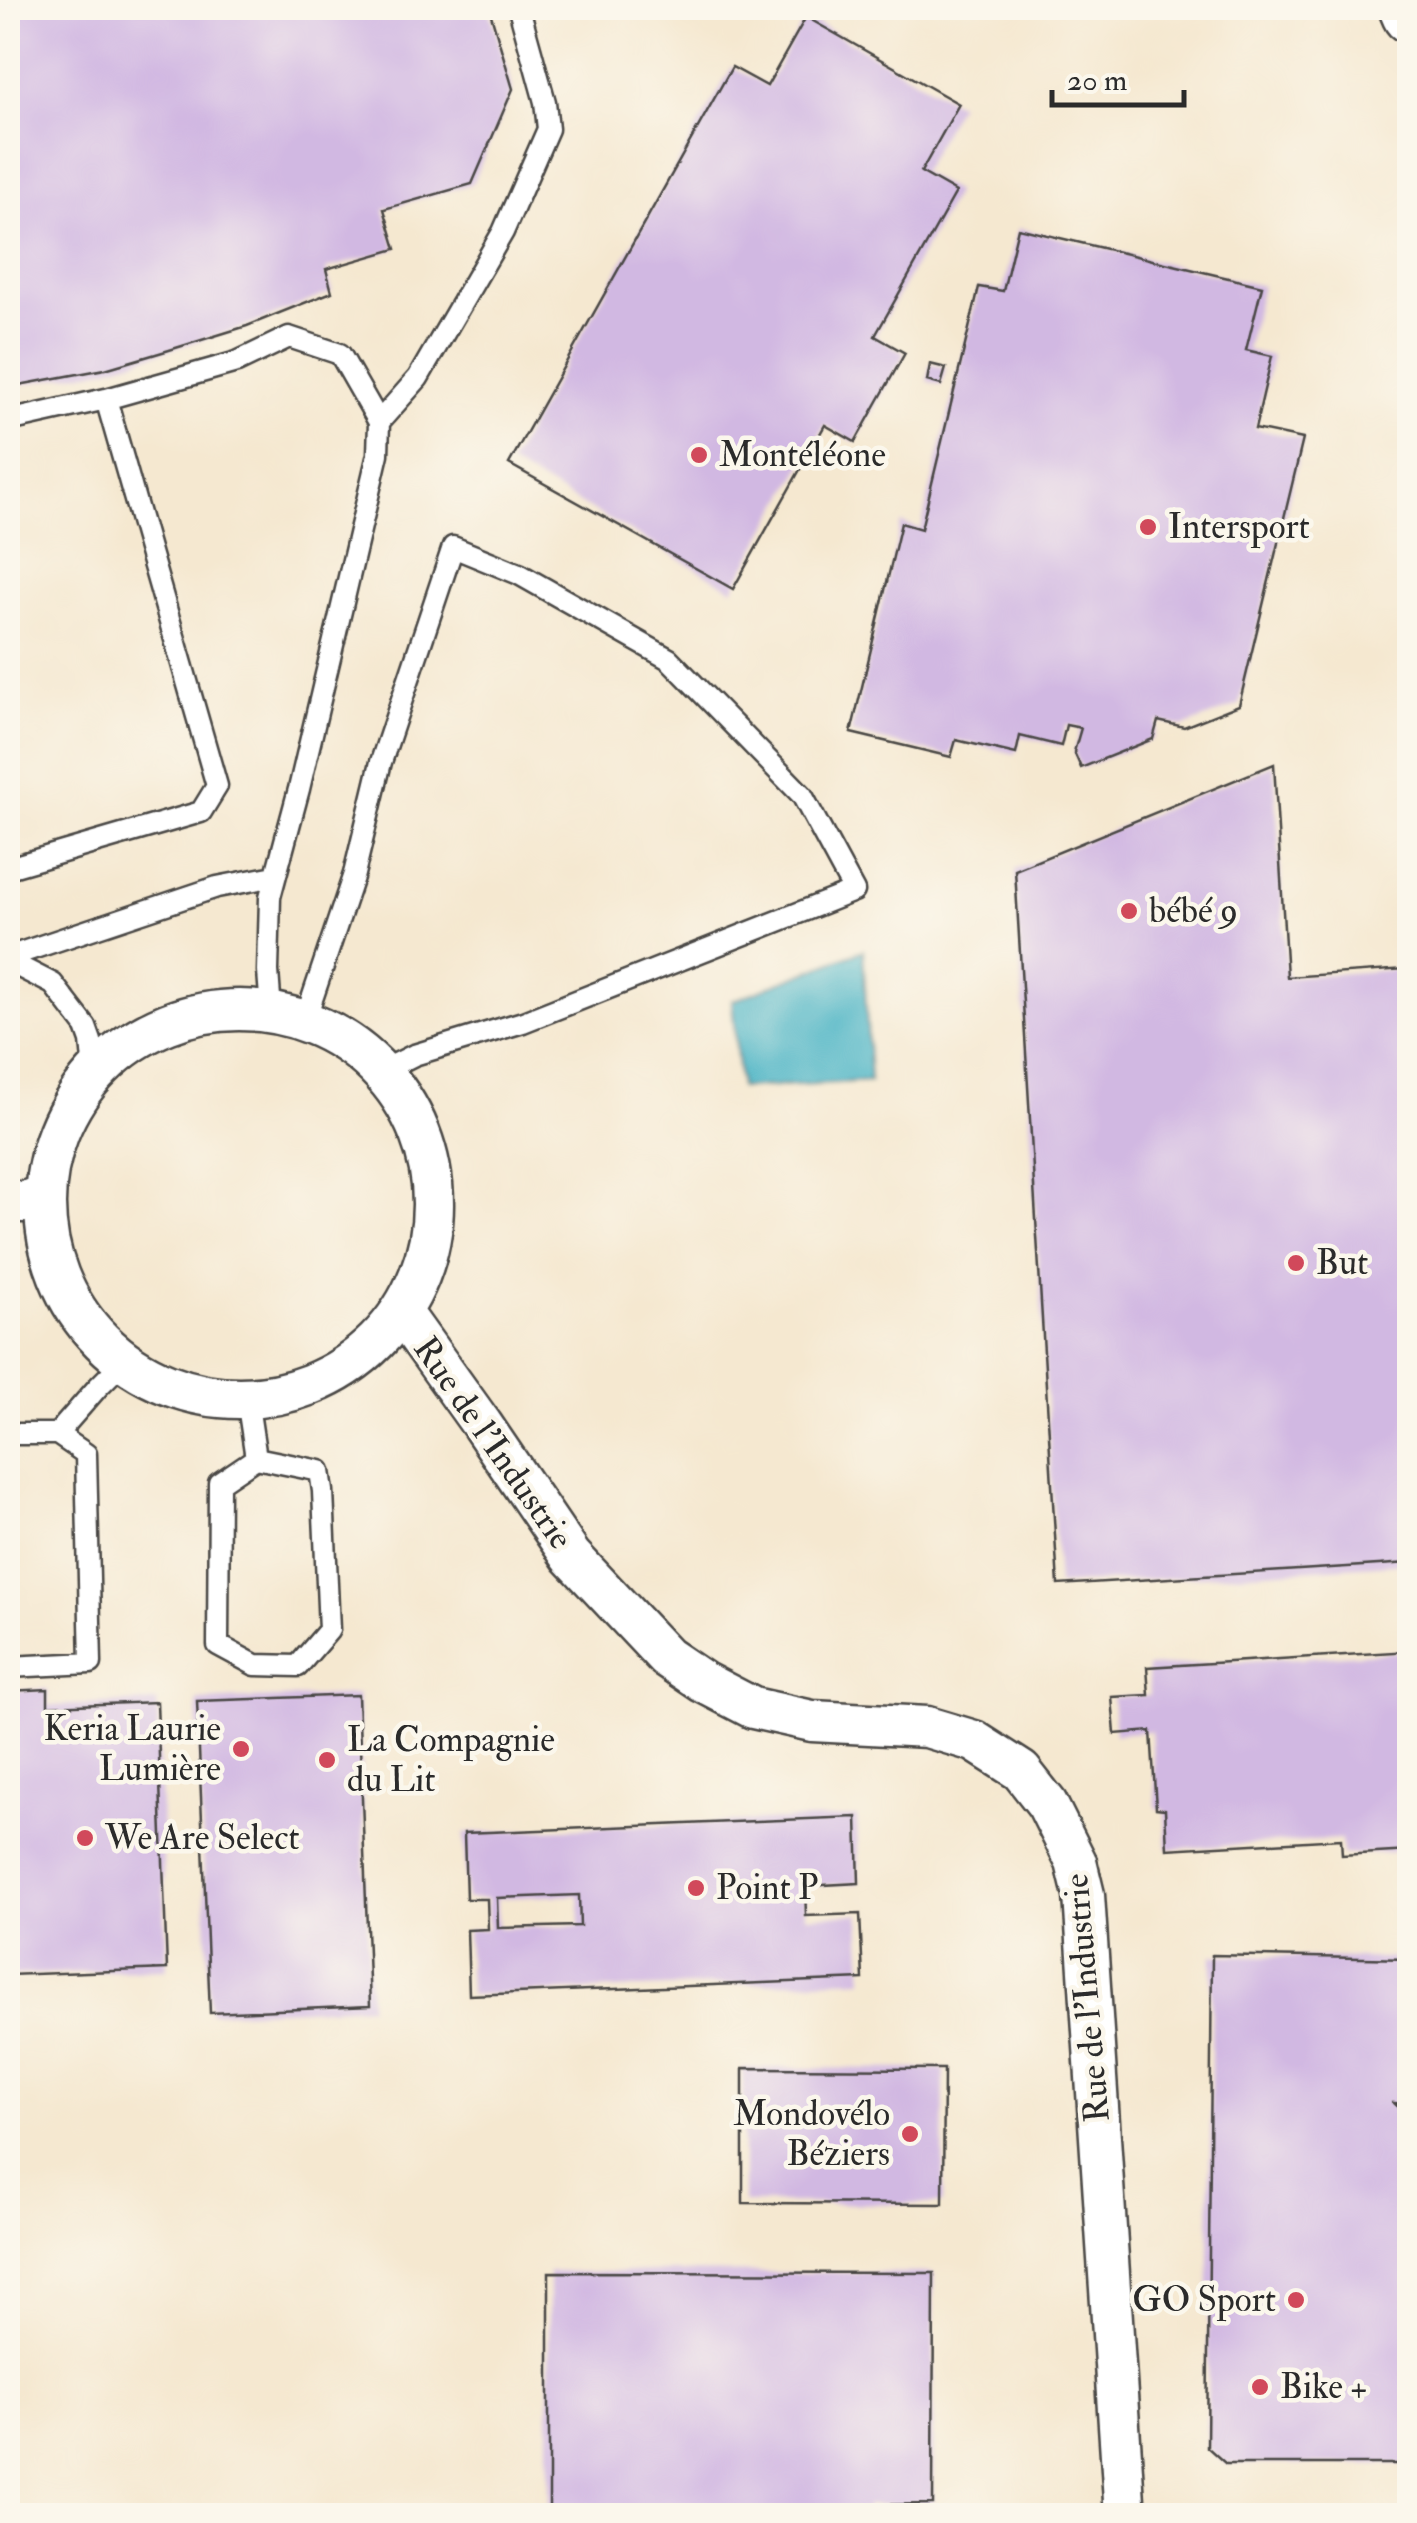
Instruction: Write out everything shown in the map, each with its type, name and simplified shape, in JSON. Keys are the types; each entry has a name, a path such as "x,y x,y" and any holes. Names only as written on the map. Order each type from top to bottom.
{"highway":[{"path":"1407,8 1410,15"}],"street":[{"path":"206,1011 288,1016 346,1041 382,1070 411,1112 429,1160 434,1210 425,1264 401,1312 360,1357 306,1386 246,1399 203,1396 161,1383 124,1361 88,1329 62,1288 47,1242 26,1198 58,1128 94,1072 146,1032 206,1011"},
{"name":"Rue de l'Industrie","path":"401,1312 571,1556 666,1657 753,1708 812,1721 927,1727 974,1741 1021,1770 1047,1804 1076,1862 1084,1895 1125,2516"}],"lane":[{"path":"379,422 418,378 503,232 548,130 545,102 519,8"},
{"path":"8,421 106,399 237,362 290,337 340,354 379,422 378,454 270,897 268,971 288,1016"},
{"path":"8,868 201,812 217,786 106,399"},
{"path":"288,1016 354,874 381,762 453,547 519,574 669,658 802,795 854,891 523,1022 382,1070"},
{"path":"8,959 217,888 275,876"},
{"path":"8,959 53,984 86,1028 94,1072"},
{"path":"57,1434 124,1361"},
{"path":"246,1399 256,1458"},
{"path":"8,1434 57,1434 86,1454 91,1663 8,1666"},
{"path":"256,1458 320,1471 330,1630 298,1666 255,1665 218,1645 219,1482 256,1458"}],"water":[{"path":"863,950 870,1081 740,1088 732,1001"}],"building":[{"path":"8,8 489,8 513,89 472,184 384,209 396,249 326,269 332,292 247,326 105,369 8,387"},
{"path":"806,17 959,104 921,172 956,192 875,336 905,353 855,442 825,425 733,589 509,464 732,67 767,86"},
{"path":"1018,228 1262,286 1246,350 1272,356 1255,429 1303,439 1239,705 1184,727 1158,721 1153,739 1081,768 1074,752 1081,728 1066,725 1061,746 1020,736 1016,754 956,740 951,757 851,733 901,523 921,529 979,287 1003,291"},
{"path":"930,364 946,368 941,385 927,381"},
{"path":"1274,764 1287,977 1406,969 1410,1034 1410,1563 1058,1585 1015,870"},
{"path":"1410,1651 1410,1851 1342,1855 1341,1839 1167,1849 1165,1809 1156,1808 1151,1731 1115,1734 1112,1697 1149,1695 1147,1667"},
{"name":"We Are Select","path":"48,1689 48,1706 157,1702 167,1969 8,1975 8,1691"},
{"path":"358,1695 370,2006 210,2013 197,1701"},
{"path":"857,1817 859,1883 805,1886 806,1916 860,1914 863,1979 469,1995 467,1930 488,1929 487,1899 466,1899 464,1833","holes":["579,1895 580,1926 498,1928 497,1898"]},
{"path":"1212,1955 1410,1959 1410,2104 1394,2103 1410,2118 1410,2464 1226,2464 1207,2447"},
{"path":"743,2068 944,2069 943,2204 743,2203"},
{"path":"549,2272 934,2273 933,2504 866,2505 866,2516 549,2516"}],"place":[{"name":"Montéléone","path":"699,455"},
{"name":"Intersport","path":"1148,527"},
{"name":"bébé 9","path":"1129,911"},
{"name":"But","path":"1296,1263"},
{"name":"Keria Laurie Lumière","path":"241,1749"},
{"name":"La Compagnie du Lit","path":"327,1760"},
{"name":"We Are Select","path":"85,1838"},
{"name":"Point P","path":"696,1888"},
{"name":"Mondovélo Béziers","path":"910,2134"},
{"name":"GO Sport","path":"1296,2300"},
{"name":"Bike +","path":"1260,2387"}]}
